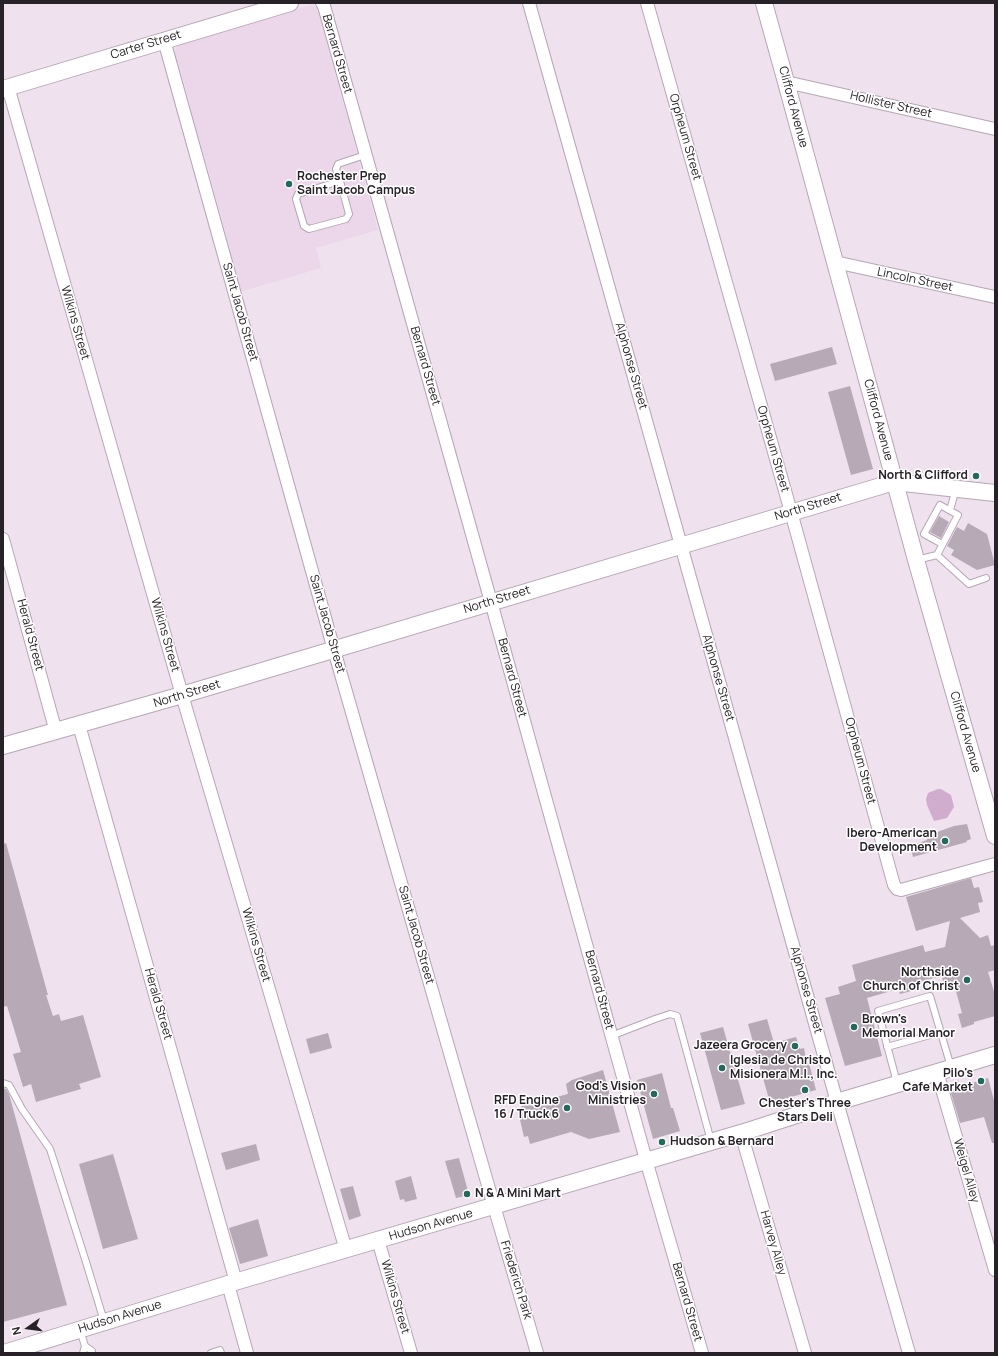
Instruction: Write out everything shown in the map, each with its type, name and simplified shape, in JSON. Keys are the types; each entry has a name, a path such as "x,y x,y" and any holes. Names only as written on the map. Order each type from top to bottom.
{"main road":[{"name":"Carter Street","path":"5,88 290,3"},
{"name":"Clifford Avenue","path":"764,3 894,482 995,836"},
{"name":"North Street","path":"3,746 56,732 334,650 894,482 995,493"},
{"name":"Hudson Avenue","path":"4,1353 232,1283 741,1133 944,1069 995,1055"}],"street":[{"name":"Bernard Street","path":"322,3 366,155 646,1160 702,1353"},
{"name":"Alphonse Street","path":"529,3 837,1102 909,1353"},
{"name":"Orpheum Street","path":"646,3 791,512 894,885 897,889 902,890 995,864"},
{"name":"Saint Jacob Street","path":"164,40 334,650 494,1206"},
{"name":"Hollister Street","path":"786,82 995,129"},
{"name":"Wilkins Street","path":"5,88 346,1250"},
{"name":"Lincoln Street","path":"835,262 995,297"},
{"name":"Herald Street","path":"3,539 56,732"},
{"name":"Herald Street","path":"79,725 232,1283 248,1353"},
{"name":"Weigel Alley","path":"944,1069 995,1270"},
{"name":"Harvey Alley","path":"741,1133 805,1353"},
{"name":"Friederich Park","path":"494,1206 538,1353"},
{"name":"Wilkins Street","path":"378,1240 411,1353"}],"lane":[{"path":"340,181 298,194 296,200 304,226 310,229 346,218 349,214 340,181 336,169 338,164 366,155"},
{"path":"950,510 956,488"},
{"path":"937,555 958,515 940,505 924,534 942,544"},
{"path":"916,560 937,555"},
{"path":"937,555 969,584 986,578"},
{"path":"897,1084 878,1011 930,996 941,1032 944,1069"},
{"path":"612,1036 670,1014 677,1016 711,1141"},
{"path":"887,1047 941,1032"},
{"path":"3,1083 9,1085 22,1109 50,1149 104,1322"},
{"path":"80,1330 84,1350 92,1351 92,1353"},
{"path":"211,1353 220,1350 221,1353"}],"shaded area":[{"name":"Rochester Prep Saint Jacob Campus","path":"311,5 318,11 378,230 316,248 321,268 243,291 239,290 229,252 230,248 199,138 195,133 190,113 191,108 174,52 178,45"},
{"path":"941,789 951,795 954,807 947,818 934,821 926,799 928,793"}],"building":[{"path":"832,347 837,364 775,381 770,364"},
{"path":"850,386 873,469 851,475 828,392"},
{"path":"939,516 949,522 941,538 930,532"},
{"path":"968,523 987,534 995,565 977,570 951,555 954,550 947,546 957,527 964,531"},
{"name":"Ibero-American Development","path":"967,824 971,839 966,841 967,842 913,857 910,846 927,840 926,836 954,826"},
{"path":"6,843 48,995 46,995 53,1016 59,1014 61,1021 83,1015 101,1077 79,1084 81,1089 36,1102 31,1084 23,1087 13,1054 21,1052 7,1006 3,1007 3,844"},
{"path":"971,878 974,888 979,887 983,902 978,903 980,912 960,918 980,938 988,935 991,946 995,945 995,970 988,972 995,995 995,1016 974,1022 974,1024 962,1028 958,1014 962,1013 954,984 944,987 942,976 922,981 922,983 914,985 915,990 900,994 898,989 867,998 882,1056 845,1066 825,998 840,994 838,987 856,981 852,965 923,945 925,952 945,947 950,921 916,931 906,897"},
{"path":"767,1019 774,1043 796,1037 800,1049 804,1048 816,1090 770,1103 748,1024"},
{"name":"Iglesia de Christo Misionera M.I., Inc.","path":"723,1027 745,1104 721,1110 700,1033"},
{"path":"328,1033 332,1048 310,1054 306,1039"},
{"name":"RFD Engine 16 / Truck 6","path":"603,1070 620,1132 589,1139 571,1132 530,1144 528,1136 524,1137 518,1111 522,1106 568,1094 566,1084 572,1080"},
{"name":"God's Vision Ministries","path":"662,1073 671,1108 673,1108 680,1131 653,1139 637,1080"},
{"path":"988,1078 995,1104 995,1143 992,1143 984,1117 960,1123 950,1090"},
{"path":"3,1088 6,1089 9,1094 67,1305 3,1322"},
{"path":"256,1144 260,1160 226,1170 221,1153"},
{"path":"113,1154 138,1239 103,1249 79,1164"},
{"path":"459,1158 469,1195 456,1198 445,1161"},
{"path":"411,1176 417,1199 405,1202 404,1199 400,1200 395,1181"},
{"path":"353,1186 361,1216 349,1220 340,1189"},
{"path":"258,1219 268,1256 240,1264 229,1228"}],"place":[{"name":"Rochester Prep Saint Jacob Campus","path":"289,184"},
{"name":"North & Clifford","path":"976,476"},
{"name":"Ibero-American Development","path":"945,841"},
{"name":"Northside Church of Christ","path":"967,980"},
{"name":"Brown's Memorial Manor","path":"854,1027"},
{"name":"Jazeera Grocery","path":"795,1046"},
{"name":"Iglesia de Christo Misionera M.I., Inc.","path":"722,1068"},
{"name":"Pilo's Cafe Market","path":"981,1081"},
{"name":"Chester's Three Stars Deli","path":"805,1090"},
{"name":"God's Vision Ministries","path":"654,1094"},
{"name":"RFD Engine 16 / Truck 6","path":"567,1108"},
{"name":"Hudson & Bernard","path":"662,1142"},
{"name":"N & A Mini Mart","path":"467,1194"}]}
